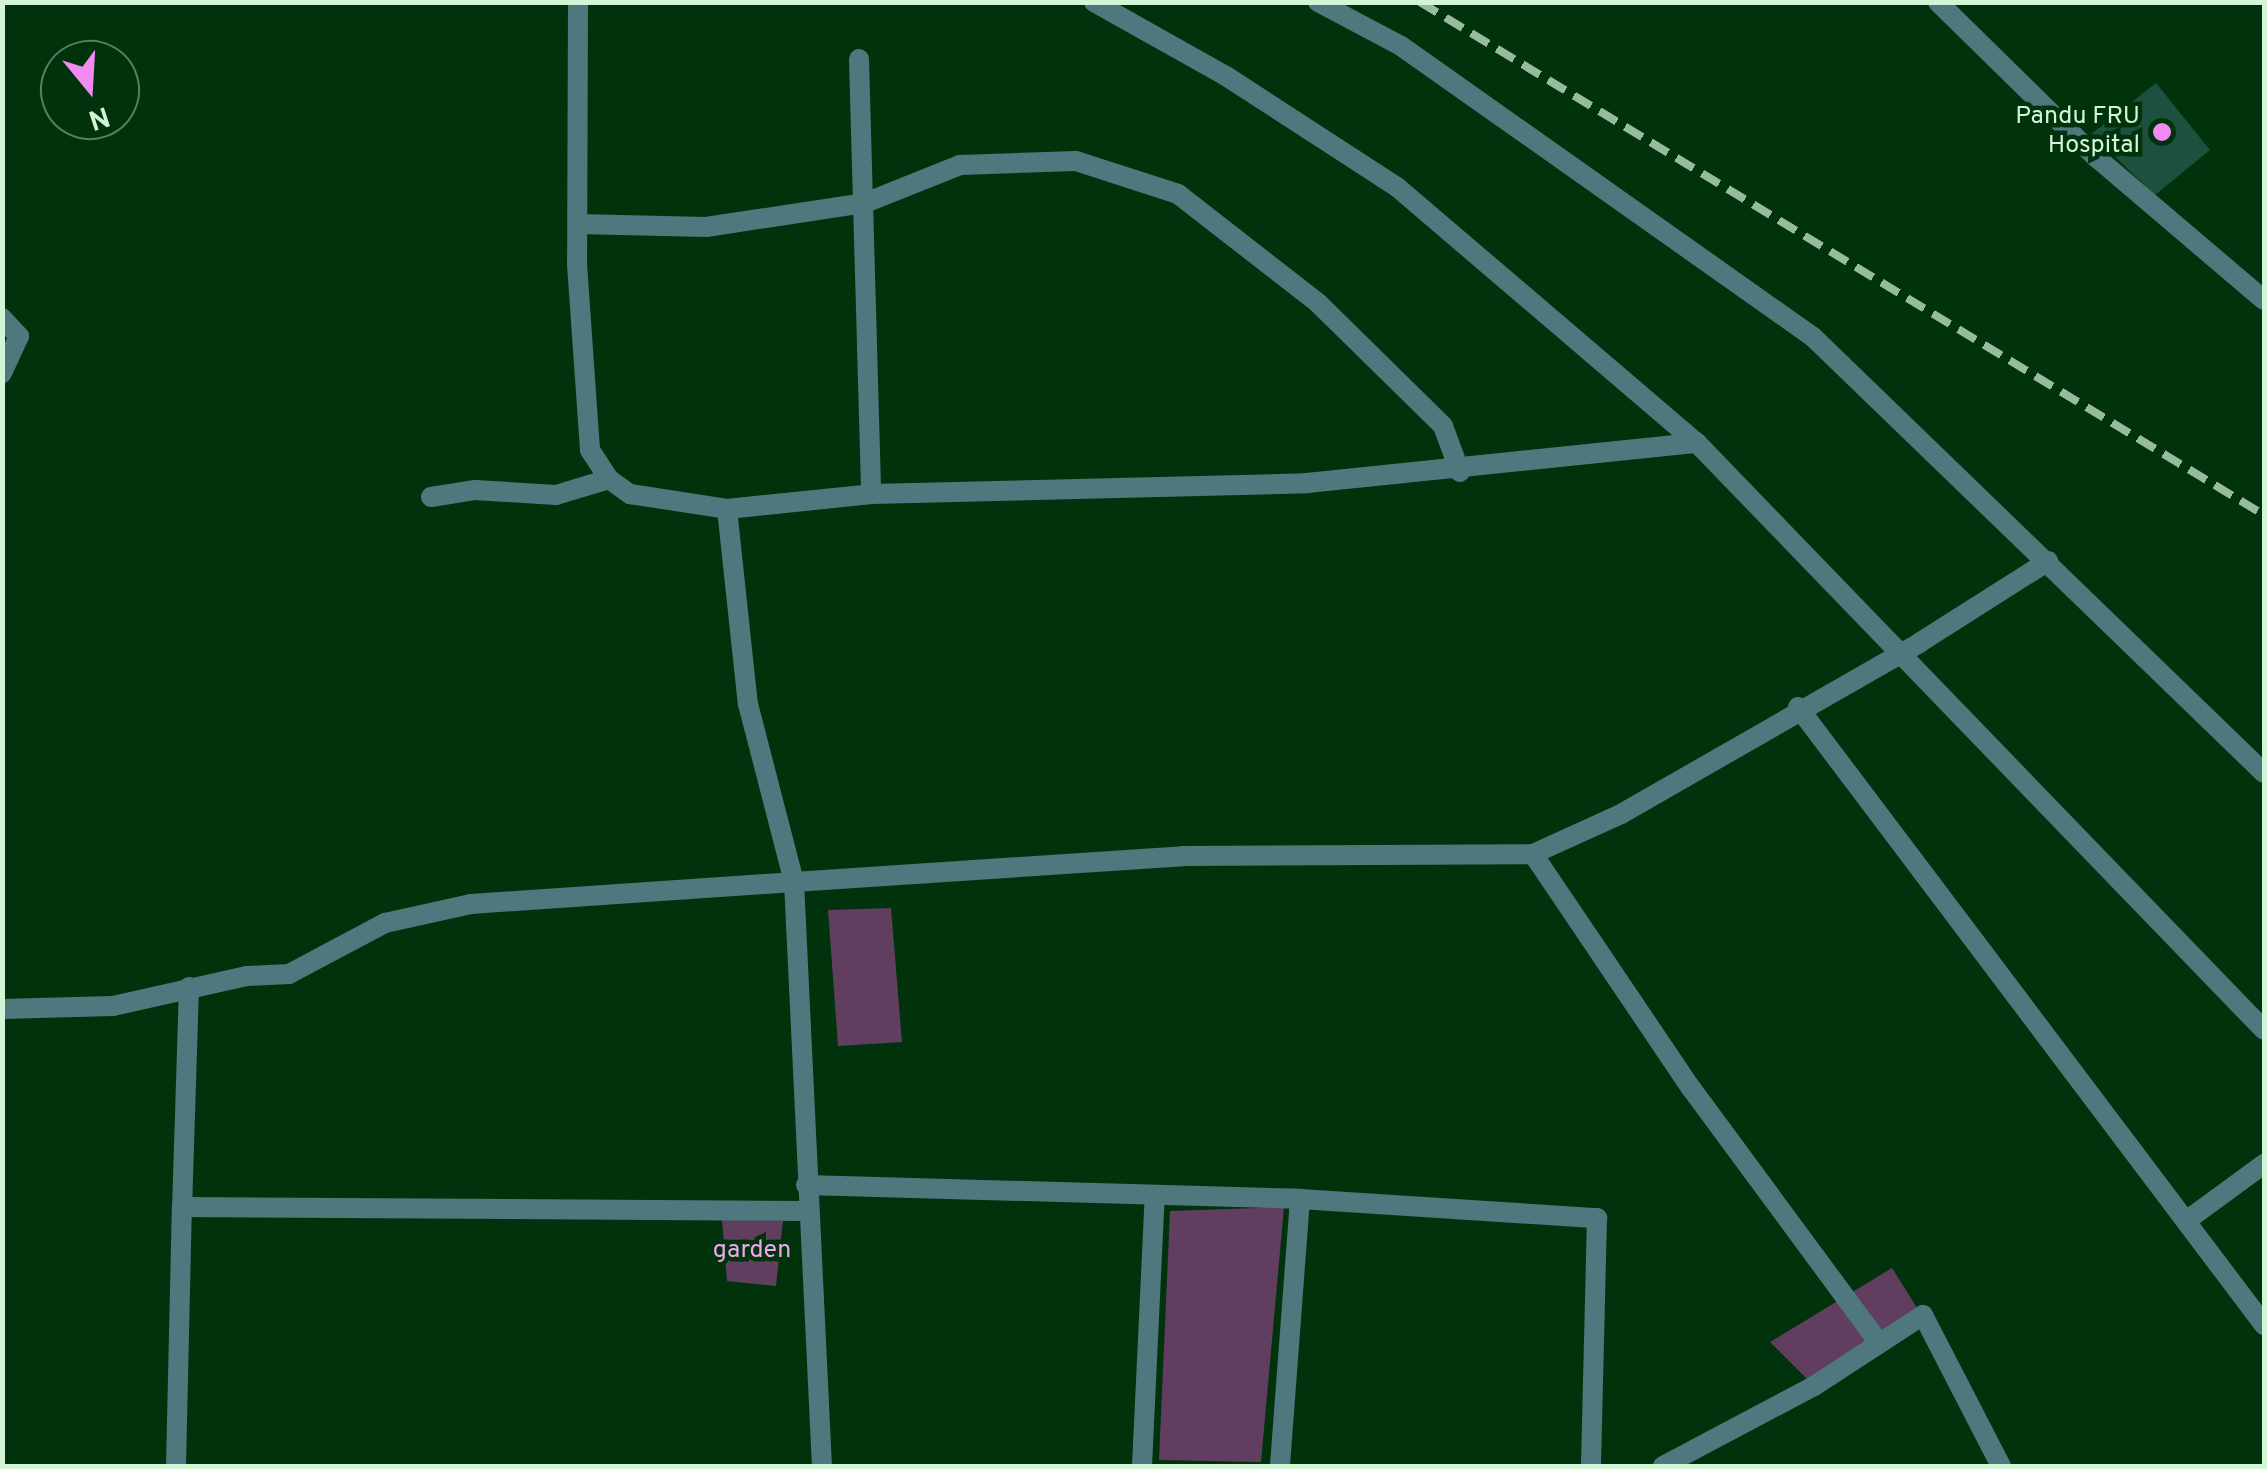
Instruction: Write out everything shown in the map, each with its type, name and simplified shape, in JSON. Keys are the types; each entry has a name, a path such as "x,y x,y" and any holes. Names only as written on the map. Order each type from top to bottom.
{"street":[{"path":"578,2 578,224 590,450 609,479 630,494 727,510 871,494 1308,483 1460,472 1698,443"},
{"path":"1094,2 1226,76 1397,187 1698,443 2264,1030"},
{"path":"1318,2 1401,46 1813,337 2048,560 2264,773"},
{"path":"1938,2 2098,158 2264,300"},
{"path":"859,60 871,494"},
{"path":"578,224 706,226 865,203 960,165 1076,161 1178,194 1318,304 1443,426 1460,472"},
{"path":"2,318 19,336 2,373"},
{"path":"430,497 475,490 556,495 609,479"},
{"path":"727,510 748,704 794,882 804,1004 806,1211 822,1466"},
{"path":"2,1009 113,1006 189,987 289,974 386,924 471,904 1183,856 1534,854 1621,814 1798,707 1899,653 2048,560"},
{"path":"1798,707 2264,1325"},
{"path":"1534,854 1691,1088 1878,1342"},
{"path":"176,1466 189,987"},
{"path":"2186,1221 2264,1164"},
{"path":"806,1185 1300,1199 1598,1218 1591,1466"},
{"path":"1142,1466 1155,1196"},
{"path":"1280,1466 1300,1199"},
{"path":"182,1207 806,1211"},
{"path":"1663,1466 1814,1386 1923,1315 2001,1466"}],"green space":[{"path":"891,908 902,1042 838,1046 828,910"},
{"path":"1284,1207 1261,1462 1159,1460 1170,1211"},
{"name":"garden","path":"722,1220 783,1221 776,1286 727,1281"},
{"path":"1892,1268 1919,1311 1810,1382 1770,1342"}],"building":[{"path":"2156,83 2210,150 2155,195 2091,134"}],"railway":[{"path":"1420,2 2264,515"}],"place":[{"name":"Pandu FRU Hospital","path":"2162,132"}]}
